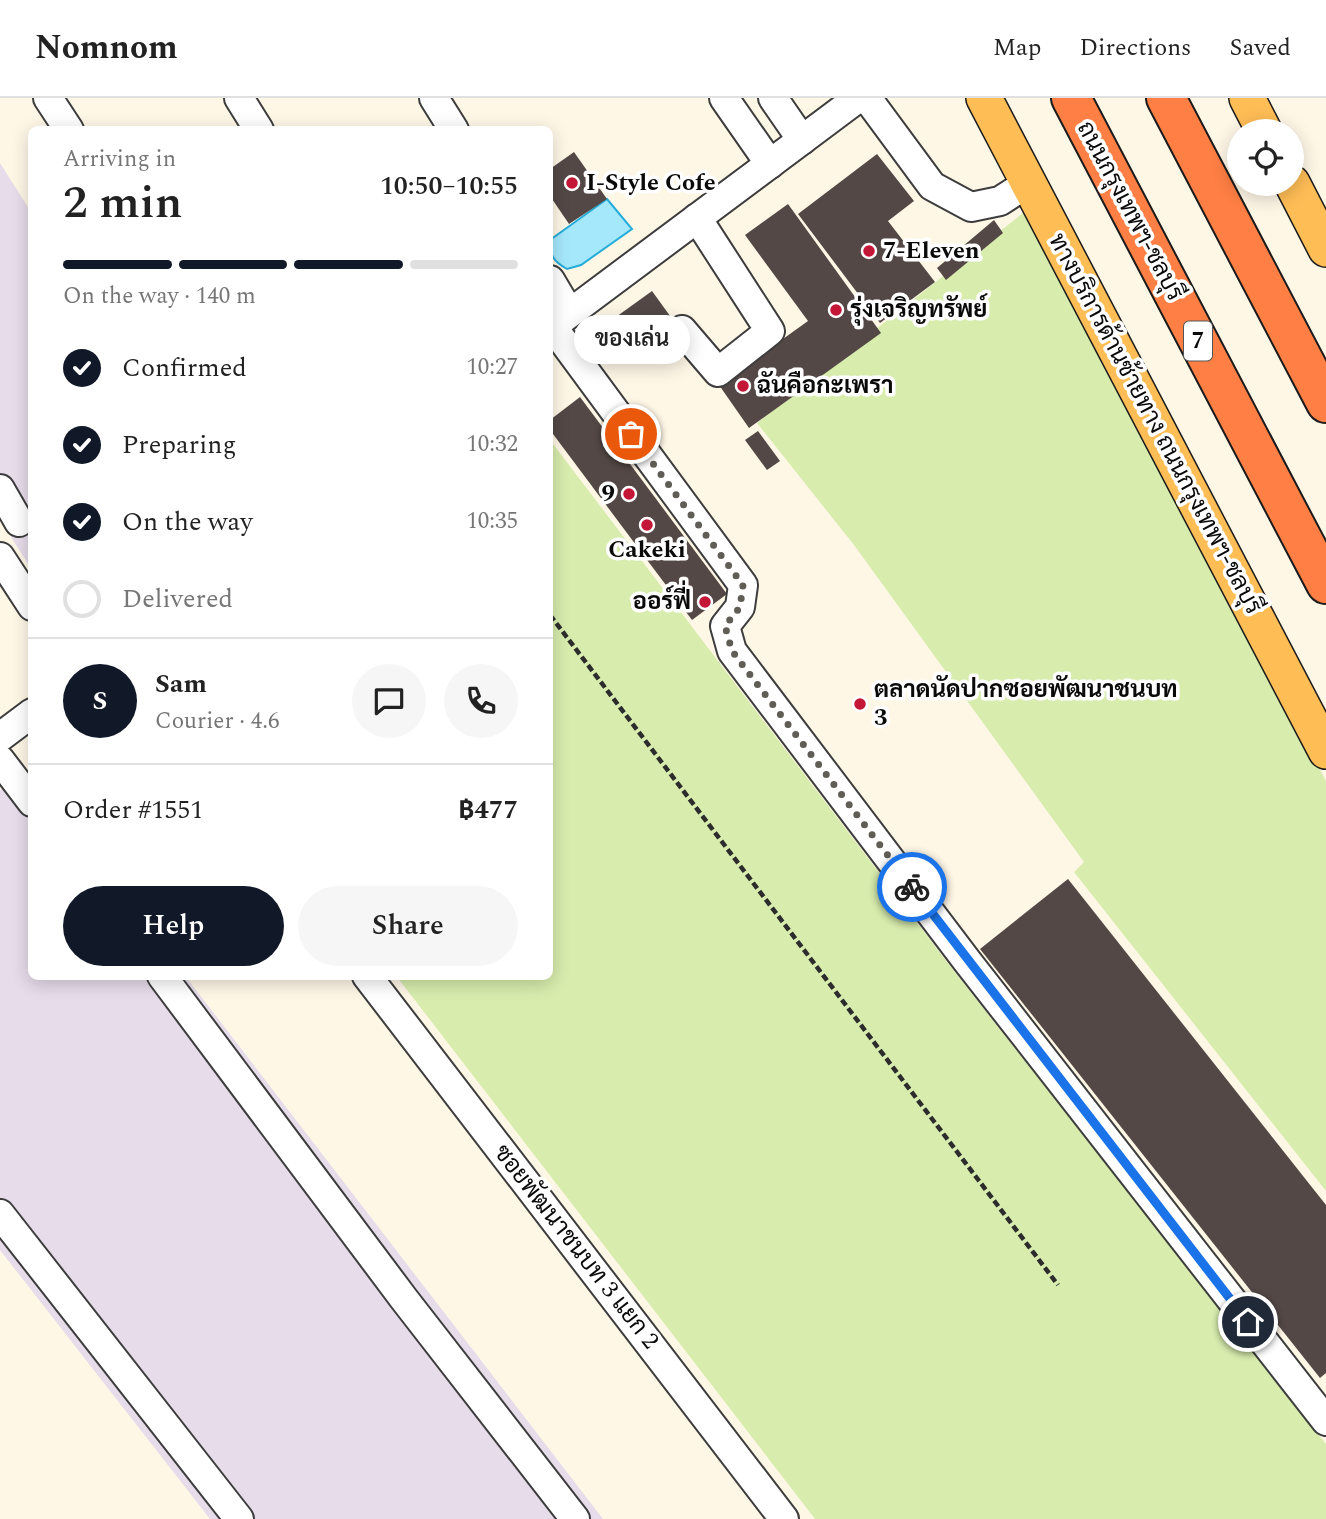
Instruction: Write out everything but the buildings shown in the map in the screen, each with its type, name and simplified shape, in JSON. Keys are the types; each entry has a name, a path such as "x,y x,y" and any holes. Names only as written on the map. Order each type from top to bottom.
{"highway":[{"name":"ถนนกรุงเทพฯ-ชลบุรี","path":"1071,98 1326,584"},
{"path":"1166,98 1326,403"}],"main road":[{"name":"ทางบริการด้านซ้ายทาง ถนนกรุงเทพฯ-ชลบุรี","path":"984,98 1326,751"},
{"path":"1247,98 1258,119"},
{"path":"1299,196 1326,249"}],"street":[{"path":"48,98 66,126"},
{"path":"239,98 256,126"},
{"path":"435,98 452,126"},
{"path":"724,98 770,164"},
{"path":"773,98 802,140"},
{"path":"557,322 858,98"},
{"path":"867,98 932,186 971,207 1000,201 1028,183"},
{"path":"681,330 718,372 770,331 697,218"},
{"path":"553,298 557,322 743,585 740,607 725,626 732,651 984,982 1326,1421"},
{"path":"0,489 17,523"},
{"path":"0,557 28,600"},
{"path":"0,737 28,716"},
{"path":"0,760 28,797"},
{"path":"165,980 404,1299 575,1519"},
{"name":"ซอยพัฒนาชนบท 3 แยก 2","path":"370,980 784,1519"},
{"path":"0,1214 239,1519"}],"path":[{"path":"553,619 1058,1285"}],"shaded area":[{"path":"0,163 28,207 28,564 0,519"},
{"path":"28,771 28,980 188,980 603,1519 210,1519 0,1250 0,790"}],"green space":[{"path":"1028,209 1326,781 1326,1191 1074,872 1084,862 854,545 757,423"},
{"path":"553,444 947,962 1326,1444 1326,1519 815,1519 399,980 553,980"}],"water":[{"path":"607,199 632,229 581,265 567,269 553,258 553,238"}],"way so far":[{"path":"631,434 743,585 740,607 725,626 732,651 912,887"}],"place":[{"name":"I-Style Cofe","path":"572,183"},
{"name":"7-Eleven","path":"869,251"},
{"name":"รุ่งเจริญทรัพย์","path":"836,310"},
{"name":"ฉันคือกะเพรา","path":"743,386"},
{"name":"ของเล่น","path":"631,434"},
{"name":"9","path":"629,494"},
{"name":"Cakeki","path":"647,525"},
{"name":"ออร์ฟี่","path":"705,602"},
{"name":"ตลาดนัดปากซอยพัฒนาชนบท 3","path":"860,704"}],"route":[{"path":"912,887 1248,1322"}]}
